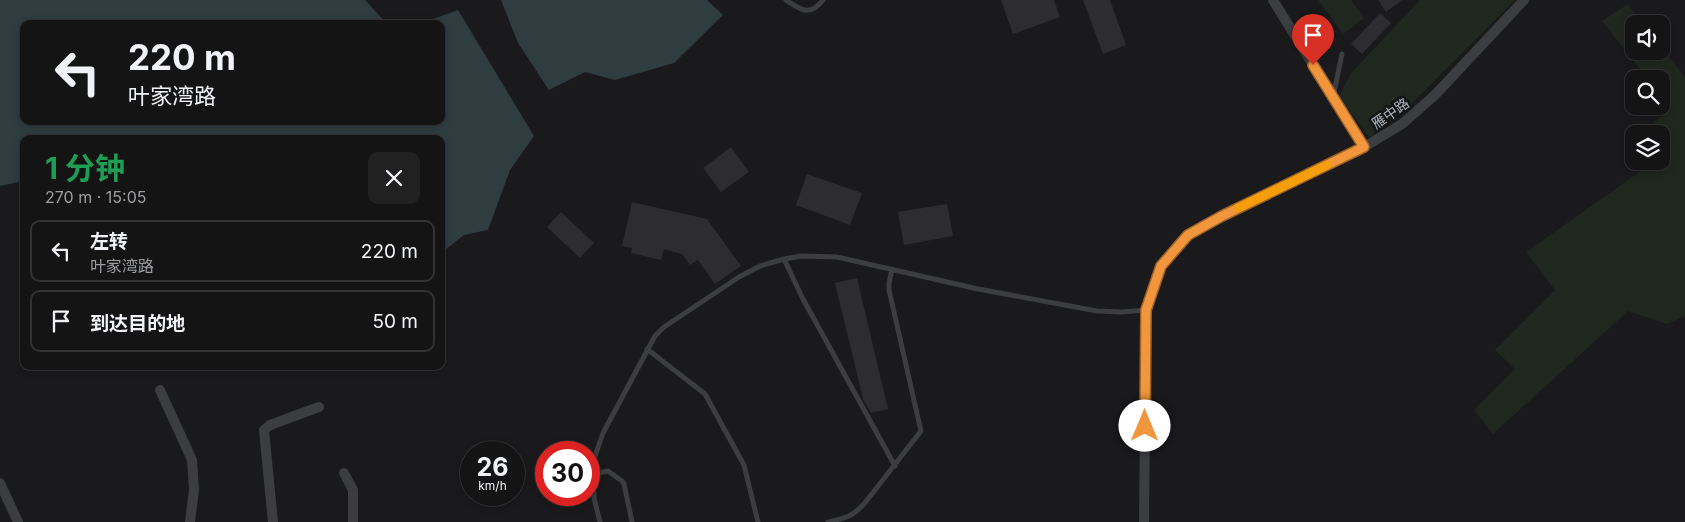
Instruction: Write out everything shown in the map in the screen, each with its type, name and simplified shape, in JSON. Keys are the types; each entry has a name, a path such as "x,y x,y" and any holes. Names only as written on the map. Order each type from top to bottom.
{"street":[{"path":"1273,0 1364,147"},
{"name":"雁中路","path":"1144,522 1146,310 1161,266 1188,235 1222,216 1364,147 1402,124 1435,95 1524,0"},
{"path":"160,390 192,460 194,490 190,522"},
{"path":"273,522 264,430 270,425 319,407"},
{"path":"344,473 353,490 353,522"},
{"path":"0,483 18,522"}],"lane":[{"path":"786,0 801,10 810,11 819,6 823,0"},
{"path":"1333,97 1342,54"},
{"path":"600,441 647,349 655,336 664,327 748,272 784,259 801,256 837,257 978,289 1097,311 1122,312 1146,310"},
{"path":"784,259 803,299 894,466"},
{"path":"828,522 855,514 921,432 889,290 892,269"},
{"path":"647,349 705,394 744,465 758,522"},
{"path":"600,473 608,471 622,481 632,522"},
{"path":"596,506 600,522"}],"shaded area":[{"path":"0,0 365,0 383,20 20,20 20,125 445,125 445,20 430,20 458,10 534,136 510,170 488,230 464,235 445,250 445,135 20,135 20,182 0,186"},
{"path":"501,0 707,0 723,15 674,63 615,80 585,72 549,90 518,43"},
{"path":"1318,0 1351,0 1364,18 1343,34"},
{"path":"1420,0 1515,0 1408,107 1369,137 1339,96 1352,72"},
{"path":"1628,4 1636,15 1625,15 1625,50 1602,21"},
{"path":"1670,58 1685,77 1685,316 1667,324 1628,311 1493,434 1474,410 1515,369 1495,350 1555,290 1526,252 1642,170 1670,170 1670,125 1651,125 1663,115 1670,115 1670,70 1641,70 1633,60 1670,60"}],"building":[{"path":"1001,0 1054,0 1060,17 1013,34"},
{"path":"1083,0 1110,0 1126,45 1103,54"},
{"path":"1378,0 1402,0 1386,12"},
{"path":"1380,13 1391,23 1362,54 1351,44"},
{"path":"731,147 749,172 721,192 703,168"},
{"path":"807,174 862,193 850,225 796,205"},
{"path":"632,202 707,219 741,266 715,284 698,260 690,265 682,254 664,249 661,260 631,253 632,248 622,246"},
{"path":"947,204 953,236 904,245 898,212"},
{"path":"561,212 594,243 580,258 547,227"},
{"path":"857,278 888,409 871,413 863,399 835,283"}],"slow traffic":[{"path":"1238,208 1327,165"}],"route":[{"path":"1145,426 1146,310 1161,266 1188,235 1222,216 1364,147 1313,65"}]}
